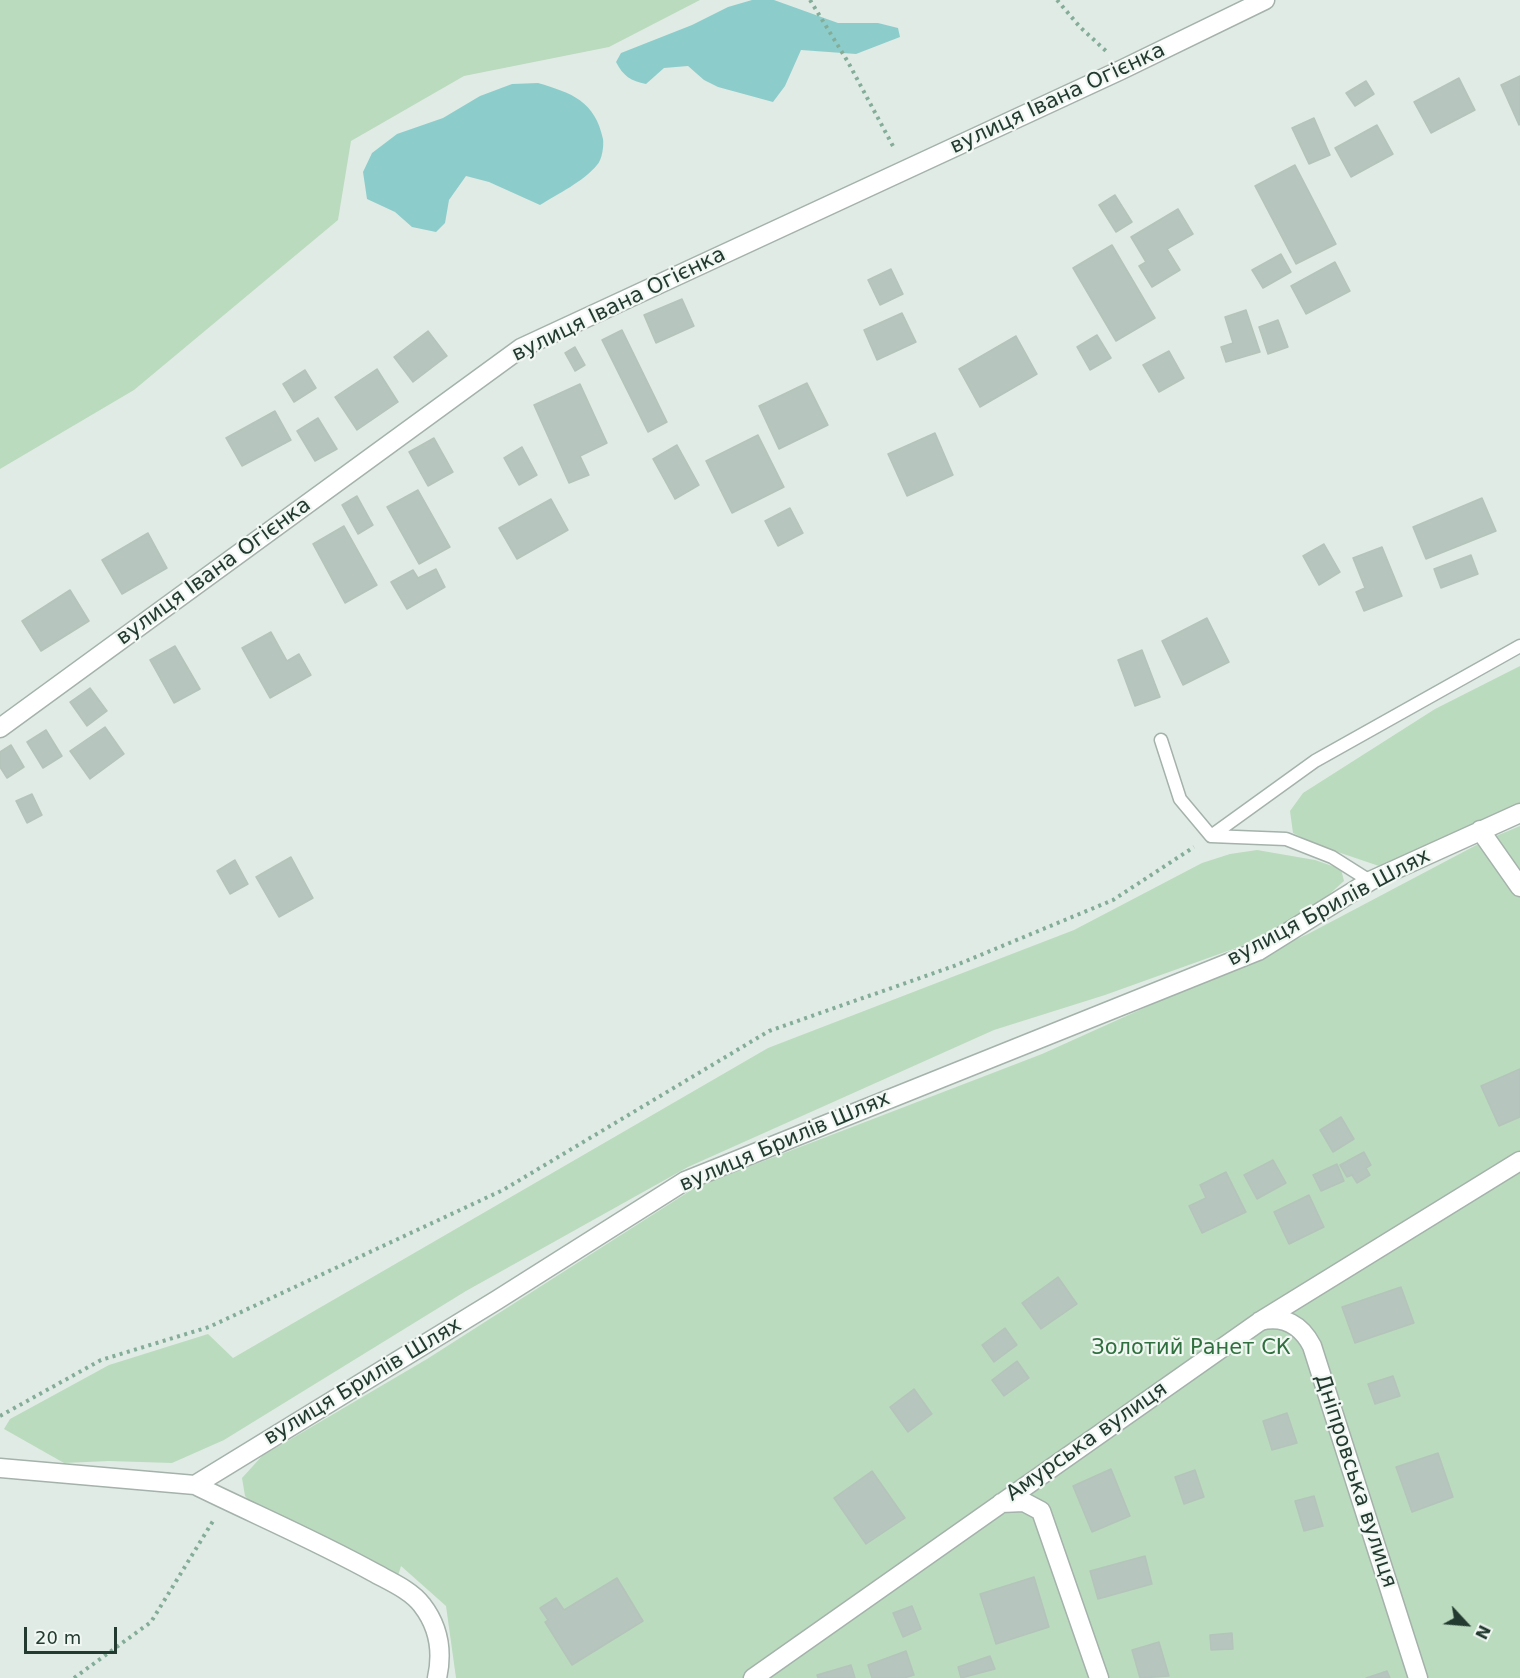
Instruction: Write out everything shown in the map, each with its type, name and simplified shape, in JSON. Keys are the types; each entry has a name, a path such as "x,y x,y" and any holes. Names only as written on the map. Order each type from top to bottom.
{"street":[{"name":"вулиця Івана Огієнка","path":"0,728 521,348 1121,70 1265,0"},
{"name":"вулиця Брилів Шлях","path":"195,1485 497,1300 685,1181 1258,951 1370,881 1520,813"},
{"path":"1480,830 1520,887"},
{"name":"Амурська вулиця","path":"753,1678 1259,1322 1520,1161"},
{"name":"Дніпровська вулиця","path":"1259,1322 1271,1318 1296,1325 1306,1335 1312,1346 1418,1678"},
{"path":"0,1468 195,1485 314,1540 402,1588 420,1602 434,1621 440,1644 437,1678"},
{"path":"999,1503 1024,1502 1041,1511 1099,1678"}],"lane":[{"path":"1211,836 1315,761 1520,646"},
{"path":"1161,740 1180,799 1211,836 1286,839 1332,856 1370,881"}],"path":[{"path":"810,0 848,62 904,170"},
{"path":"1057,0 1121,70"},
{"path":"0,1416 101,1360 209,1328 503,1190 770,1031 954,966 1113,900 1211,836"},
{"path":"74,1678 151,1622 225,1500"}],"green space":[{"path":"0,0 700,0 609,47 464,76 351,141 338,220 134,390 0,469"},
{"path":"1520,666 1520,804 1379,866 1317,845 1293,833 1290,811 1303,793 1435,709"},
{"name":"Золотий Ранет СК","path":"1520,826 1520,1678 456,1678 446,1606 401,1566 397,1579 322,1535 257,1509 245,1496 242,1478 262,1456 427,1359 696,1187 1042,1054 1308,934 1484,841"},
{"path":"1257,850 1315,860 1341,869 1344,881 1324,899 1264,938 1105,995 994,1030 688,1167 466,1291 224,1440 172,1463 109,1461 64,1463 4,1429 10,1419 109,1365 208,1334 233,1358 768,1048 1074,930 1202,863 1230,854"}],"water":[{"path":"752,0 774,0 838,23 878,23 898,28 900,37 856,54 801,50 785,86 773,102 718,87 704,80 688,66 664,68 646,84 641,83 625,74 616,62 621,53 692,25 728,7"},
{"path":"538,83 580,100 588,107 599,126 603,139 600,160 592,171 578,182 540,205 489,182 466,176 449,200 445,223 436,232 412,227 395,212 367,199 363,172 372,153 397,134 443,118 480,96 512,84"}],"building":[{"path":"1520,76 1520,124 1519,125 1501,85"},
{"path":"1459,78 1475,110 1431,133 1414,102"},
{"path":"1366,81 1374,94 1355,106 1346,93"},
{"path":"1314,118 1330,155 1309,164 1292,128"},
{"path":"1377,125 1393,154 1351,177 1335,148"},
{"path":"1295,165 1336,244 1296,264 1255,186"},
{"path":"1115,195 1132,222 1116,232 1099,205"},
{"path":"1178,209 1193,234 1167,249 1180,270 1152,287 1139,266 1146,262 1131,237"},
{"path":"1112,245 1155,318 1116,341 1073,268"},
{"path":"1281,254 1291,272 1263,288 1252,270"},
{"path":"1335,262 1350,291 1306,314 1291,286"},
{"path":"891,269 903,294 880,305 868,280"},
{"path":"682,299 694,326 656,343 644,315"},
{"path":"1246,310 1260,352 1226,362 1221,347 1233,343 1225,317"},
{"path":"902,313 916,342 877,360 864,330"},
{"path":"1278,320 1288,347 1268,354 1259,327"},
{"path":"622,330 667,422 648,432 602,340"},
{"path":"428,331 447,356 413,382 394,357"},
{"path":"1097,335 1111,358 1090,370 1077,347"},
{"path":"1016,336 1037,374 980,407 959,369"},
{"path":"575,347 585,365 575,371 565,353"},
{"path":"1169,351 1184,378 1159,392 1143,365"},
{"path":"377,369 398,402 357,430 335,397"},
{"path":"305,370 316,388 294,402 283,384"},
{"path":"807,383 828,425 779,449 759,406"},
{"path":"580,384 607,443 580,456 589,475 569,483 534,405"},
{"path":"275,411 291,440 242,466 226,438"},
{"path":"318,418 337,449 315,461 297,431"},
{"path":"935,433 953,475 907,496 888,454"},
{"path":"758,435 784,487 732,513 706,461"},
{"path":"434,438 453,472 428,486 409,452"},
{"path":"677,445 699,485 675,499 653,459"},
{"path":"522,447 537,475 519,485 504,458"},
{"path":"418,490 450,547 419,564 387,507"},
{"path":"357,496 373,525 358,534 342,505"},
{"path":"1482,498 1496,531 1426,559 1413,527"},
{"path":"551,499 568,530 517,559 499,528"},
{"path":"790,508 803,533 778,546 765,521"},
{"path":"344,526 377,585 345,603 313,544"},
{"path":"148,533 167,568 122,594 102,560"},
{"path":"1324,544 1340,572 1319,585 1303,556"},
{"path":"1382,547 1402,596 1364,611 1356,592 1365,588 1353,558"},
{"path":"1471,555 1478,574 1441,588 1434,569"},
{"path":"436,569 445,587 407,609 391,582 413,570 418,578"},
{"path":"70,590 89,621 41,651 22,621"},
{"path":"1207,618 1229,662 1183,685 1162,641"},
{"path":"271,632 287,661 299,654 311,675 270,698 242,648"},
{"path":"175,646 200,689 174,703 150,660"},
{"path":"1142,650 1160,697 1135,706 1118,660"},
{"path":"90,688 107,711 87,726 70,702"},
{"path":"105,727 124,754 90,779 70,751"},
{"path":"46,730 62,756 43,768 27,742"},
{"path":"11,745 24,767 7,778 0,767 0,752"},
{"path":"32,794 42,815 27,823 16,801"},
{"path":"291,857 313,898 279,917 256,877"},
{"path":"235,860 248,884 230,894 217,871"},
{"path":"1520,1069 1520,1117 1499,1126 1481,1086"},
{"path":"1341,1117 1354,1139 1333,1152 1320,1130"},
{"path":"1364,1152 1371,1165 1366,1168 1370,1175 1357,1183 1352,1175 1347,1177 1340,1165"},
{"path":"1273,1160 1286,1183 1257,1199 1244,1175"},
{"path":"1337,1164 1344,1181 1321,1191 1313,1175"},
{"path":"1226,1172 1246,1212 1202,1233 1189,1206 1206,1198 1200,1185"},
{"path":"1309,1195 1324,1227 1289,1244 1274,1212"},
{"path":"1058,1277 1077,1304 1041,1329 1022,1303"},
{"path":"1401,1287 1414,1323 1355,1343 1342,1307"},
{"path":"1005,1328 1017,1345 994,1362 982,1345"},
{"path":"1017,1361 1029,1378 1004,1396 992,1380"},
{"path":"1393,1376 1400,1396 1375,1404 1368,1384"},
{"path":"914,1389 932,1414 908,1432 890,1407"},
{"path":"1287,1413 1297,1443 1272,1450 1263,1421"},
{"path":"1438,1453 1453,1497 1412,1512 1396,1467"},
{"path":"1111,1469 1130,1516 1092,1532 1073,1486"},
{"path":"1195,1470 1204,1497 1184,1504 1175,1477"},
{"path":"872,1471 905,1518 866,1544 834,1498"},
{"path":"1314,1496 1323,1526 1304,1531 1295,1501"},
{"path":"1145,1556 1152,1584 1098,1599 1090,1571"},
{"path":"1034,1577 1049,1627 996,1644 980,1594"},
{"path":"617,1578 643,1621 572,1665 545,1622 548,1620 540,1608 556,1598 564,1610"},
{"path":"912,1606 921,1629 903,1637 893,1613"},
{"path":"1232,1633 1233,1649 1211,1650 1210,1635"},
{"path":"1159,1642 1169,1676 1140,1678 1132,1650"},
{"path":"906,1651 914,1675 904,1678 872,1678 868,1665"},
{"path":"990,1656 995,1669 961,1678 958,1667"},
{"path":"851,1665 855,1678 818,1678 817,1675"},
{"path":"1387,1671 1390,1678 1366,1678"}]}
